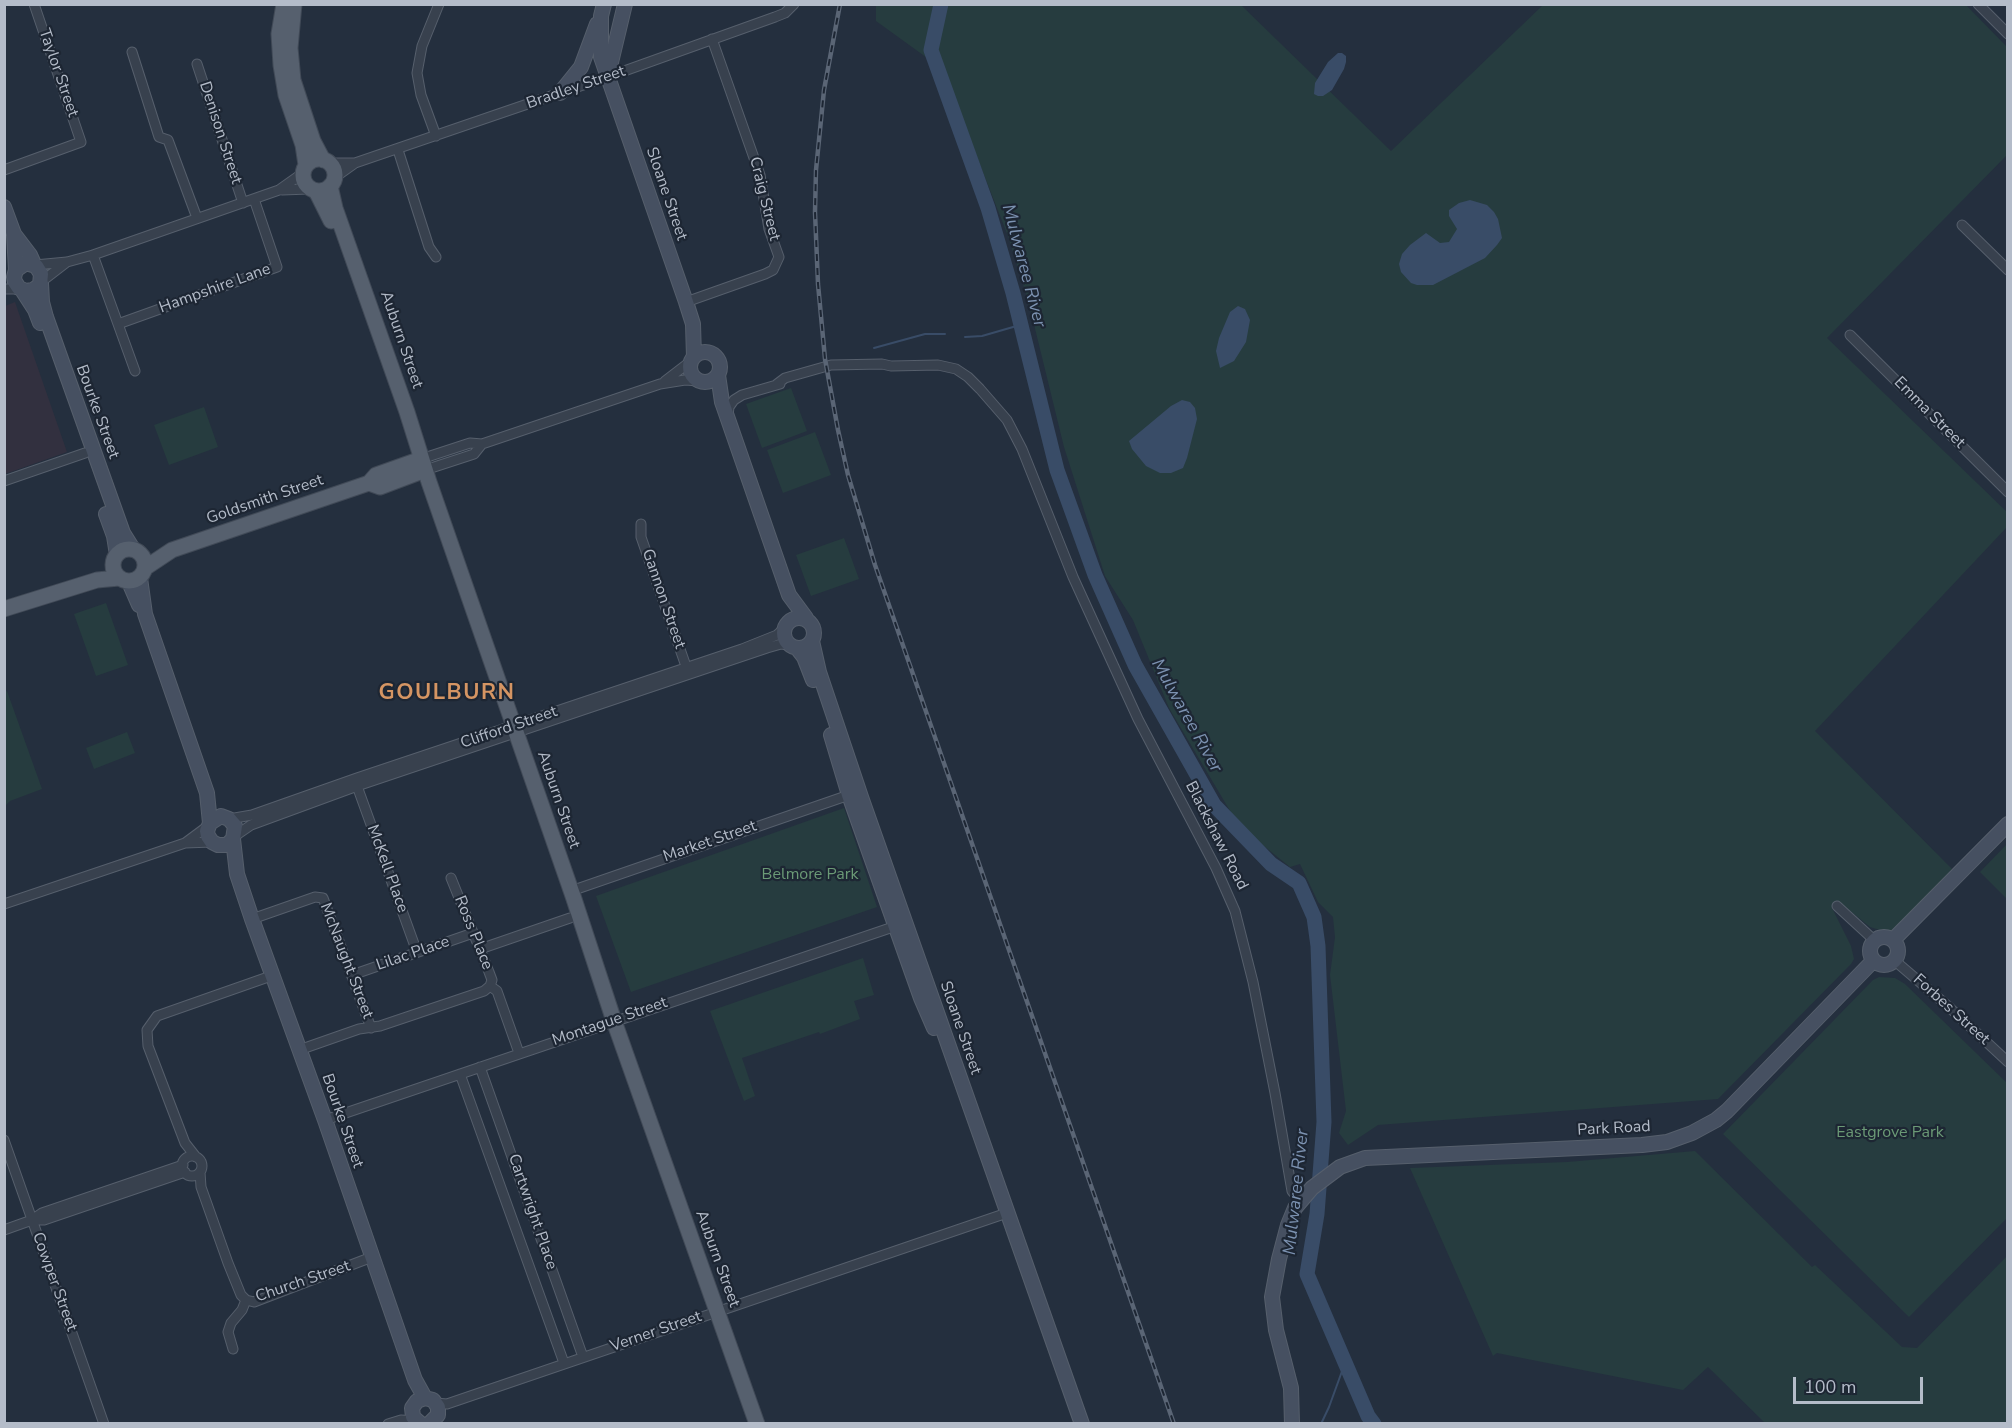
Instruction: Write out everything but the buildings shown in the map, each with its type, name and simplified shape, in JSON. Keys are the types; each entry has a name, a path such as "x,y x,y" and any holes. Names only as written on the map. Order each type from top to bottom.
{"main road":[{"path":"286,6 293,80 313,141 326,161 333,167 323,186 304,182 303,145 286,95 279,34 286,6"},
{"path":"304,169 314,160 326,161"},
{"name":"Auburn Street","path":"323,186 327,209 420,466 511,730 570,918 611,1022 714,1312 751,1424"},
{"name":"Goldsmith Street","path":"4,609 97,580 133,576 172,550 369,483 380,487 420,466"},
{"path":"124,550 136,551 145,560 133,576 114,572 115,557 124,550"},
{"name":"Goldsmith Street","path":"136,551 172,550"},
{"name":"Goldsmith Street","path":"63,590 95,574 115,557"},
{"name":"Auburn Street","path":"511,730 572,891 611,1022"},
{"name":"Auburn Street","path":"714,1312 757,1424"}],"street":[{"name":"Taylor Street","path":"4,170 81,142 34,4"},
{"path":"436,136 421,95 417,72 422,46 439,4"},
{"path":"608,76 625,4"},
{"name":"Bradley Street","path":"323,186 355,163 398,150 780,15 790,10 794,4"},
{"path":"1978,4 2007,34"},
{"path":"560,93 581,67 602,10"},
{"name":"Sloane Street","path":"602,10 601,57 693,324 719,362 720,388"},
{"name":"Craig Street","path":"686,302 765,274 773,270 779,257 769,229 760,175 712,39"},
{"path":"132,52 159,137 168,140 197,218"},
{"name":"Denison Street","path":"197,64 243,203"},
{"path":"398,150 429,247 436,257"},
{"name":"Bradley Street","path":"326,161 355,163"},
{"path":"279,190 304,169"},
{"path":"12,272 24,264 67,262 93,255 279,190 323,186"},
{"name":"Hampshire Lane","path":"118,324 277,267 254,199"},
{"path":"4,207 14,234 41,272 41,282"},
{"path":"1962,225 2007,270"},
{"path":"14,234 12,272 14,280 22,290"},
{"path":"93,255 135,371"},
{"path":"4,289 33,290 67,262"},
{"name":"Bourke Street","path":"41,282 42,302 46,317 123,533 136,551"},
{"name":"Bourke Street","path":"22,290 35,310 114,536 115,557"},
{"name":"Sloane Street","path":"693,324 693,359"},
{"name":"Emma Street","path":"1850,335 2007,492"},
{"path":"711,353 702,352 693,359 692,374 720,388"},
{"name":"Goldsmith Street","path":"660,384 674,376 693,359"},
{"name":"Blackshaw Road","path":"742,394 827,371 932,364 960,372 976,384 1007,420 1018,440 1061,549 1151,746 1216,868 1235,911 1259,1008 1292,1191 1300,1201"},
{"name":"Goldsmith Street","path":"420,466 470,443 482,444 660,384 686,380 702,381"},
{"path":"702,381 712,380 729,395 742,394"},
{"path":"720,388 728,418 789,595 815,631 812,641 807,646 794,646 785,637 789,595"},
{"path":"728,418 731,404 742,394"},
{"path":"4,481 85,453"},
{"name":"Gannon Street","path":"641,524 642,537 688,671"},
{"path":"133,576 146,607 145,614 207,793 208,836 215,844"},
{"path":"787,624 798,617 806,618"},
{"name":"Clifford Street","path":"688,671 777,635 787,624"},
{"name":"Sloane Street","path":"812,641 819,672 840,735 1082,1424"},
{"name":"Clifford Street","path":"227,818 252,815 358,783 688,671 781,644 794,646"},
{"name":"Sloane Street","path":"794,646 808,666 849,795 921,999 946,1059 1072,1424"},
{"path":"840,735 842,752 851,780 849,795"},
{"name":"McKell Place","path":"358,783 417,952"},
{"name":"Clifford Street","path":"234,837 251,825 339,789"},
{"path":"185,843 227,844 234,837 235,826 207,793"},
{"name":"Market Street","path":"572,891 849,795"},
{"path":"4,904 185,843 216,817 227,818"},
{"path":"1893,940 2007,824"},
{"name":"Bourke Street","path":"234,837 237,873 271,976 428,1413"},
{"name":"Bourke Street","path":"215,844 237,873"},
{"path":"886,868 887,882 899,920 896,926"},
{"name":"Ross Place","path":"451,878 492,980 490,986 497,991 519,1053"},
{"name":"McNaught Street","path":"252,919 315,897 323,898 371,1028"},
{"path":"1837,906 1874,940"},
{"path":"480,949 570,918"},
{"name":"Montague Street","path":"324,1120 896,926"},
{"name":"Lilac Place","path":"352,975 473,933"},
{"path":"1882,937 1893,940 1898,951 1894,960 1884,965 1873,961 1869,951 1874,940 1882,937"},
{"path":"922,953 923,971"},
{"name":"Forbes Street","path":"1894,960 1950,1008 2007,1062"},
{"name":"Park Road","path":"1300,1201 1312,1188 1333,1172 1356,1160 1375,1156 1642,1145 1666,1142 1686,1136 1727,1111 1873,961"},
{"name":"Church Street","path":"271,976 166,1012 157,1016 147,1030 148,1046 185,1143 190,1167 201,1187 237,1289 246,1300 254,1302 372,1257"},
{"path":"299,1050 484,991 490,986"},
{"name":"Cartwright Place","path":"480,1067 583,1357"},
{"name":"Cartwright Place","path":"460,1074 564,1363"},
{"name":"Cowper Street","path":"4,1140 104,1424"},
{"path":"4,1230 42,1214 190,1167"},
{"path":"1292,1424 1291,1388 1276,1330 1272,1297 1288,1225 1300,1201"},
{"name":"Verner Street","path":"392,1422 428,1413 564,1363 1000,1215"},
{"path":"233,1348 228,1332 246,1300"}],"shaded area":[{"path":"15,302 67,452 5,474 5,306"}],"green space":[{"path":"876,4 1241,5 1391,151 1543,5 1966,5 2007,47 2007,155 1827,338 2007,512 2007,527 1815,731 1952,869 1918,907 1893,930 1883,931 1870,927 1838,901 1832,908 1851,946 1854,959 1851,964 1718,1099 1378,1125 1348,1145 1339,1133 1346,1111 1330,975 1335,937 1333,917 1318,902 1300,864 1290,867 1239,826 1169,708 1133,620 1105,576 1064,447 1028,300 1008,236 949,86 941,68 876,21"},
{"path":"791,388 807,431 762,448 746,404"},
{"path":"204,407 218,447 169,465 154,425"},
{"path":"815,432 831,475 783,493 767,450"},
{"path":"844,538 859,579 811,596 796,555"},
{"path":"106,603 128,665 96,676 74,614"},
{"path":"7,691 42,789 10,801 5,806 4,692"},
{"path":"127,732 135,753 94,769 86,748"},
{"name":"Belmore Park","path":"844,808 877,907 631,992 596,896"},
{"path":"2007,844 2007,899 1980,872"},
{"path":"863,958 874,995 854,1001 860,1019 742,1058 755,1096 744,1101 710,1011"},
{"name":"Eastgrove Park","path":"1879,977 1895,978 1905,984 2007,1083 2007,1218 1909,1317 1723,1134 1873,980"},
{"path":"1695,1151 1812,1267 1815,1265 1902,1347 1917,1348 2007,1256 2007,1423 1765,1423 1708,1367 1683,1390 1497,1353 1493,1356 1410,1168 1567,1162"}],"water":[{"path":"1338,53 1346,56 1346,62 1332,90 1323,96 1314,94 1315,83 1328,62"},
{"path":"1470,200 1487,205 1494,212 1502,238 1485,258 1433,285 1411,283 1401,272 1399,264 1402,254 1426,233 1440,243 1449,242 1457,229 1449,216 1449,210 1459,203"},
{"path":"1238,306 1245,309 1250,320 1246,342 1234,361 1220,368 1216,351 1219,338 1230,312"},
{"path":"1182,400 1190,402 1195,408 1197,419 1187,458 1183,468 1171,473 1160,473 1146,466 1132,449 1129,441 1171,406"}],"waterway":[{"name":"Mulwaree River","path":"941,4 931,50 988,208 1013,293 1057,470 1095,575 1135,665 1214,805 1271,864 1299,883 1314,917 1318,946 1324,1122 1317,1214 1307,1274 1368,1416 1374,1424"},
{"path":"965,337 982,336 1020,325"},
{"path":"874,348 925,334 945,334"},
{"path":"1321,1424 1345,1363"}],"railway":[{"path":"840,4 824,90 816,170 815,212 818,284 825,359 848,475 875,565 1174,1424"}],"district":[{"name":"GOULBURN","path":"447,694"}]}
